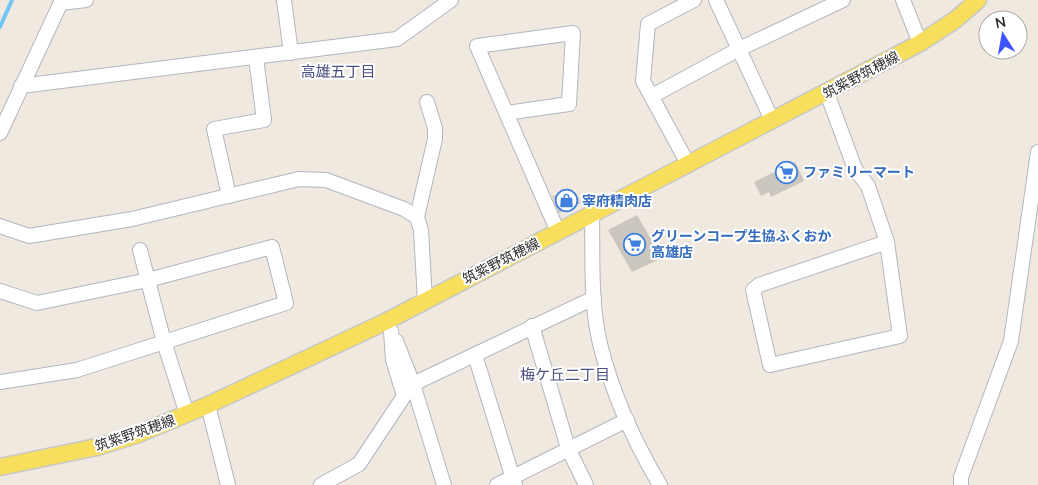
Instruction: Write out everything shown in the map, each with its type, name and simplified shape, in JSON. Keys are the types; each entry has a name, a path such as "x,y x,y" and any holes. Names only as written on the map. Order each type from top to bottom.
{"main road":[{"name":"筑紫野筑穂線","path":"0,467 97,447 188,414 389,326 425,300 920,44 955,20 978,0"}],"street":[{"path":"0,132 62,1 86,0"},
{"path":"284,0 291,54"},
{"path":"21,86 291,54 397,39 451,0"},
{"path":"688,164 643,81 648,24 694,0"},
{"path":"716,0 772,120"},
{"path":"652,96 739,49 843,0"},
{"path":"903,0 920,44"},
{"path":"506,114 569,104 573,33 477,46 506,114 558,232"},
{"path":"229,196 214,129 264,120 256,58"},
{"path":"827,93 855,169 868,186 887,242 900,336 770,366 753,290 759,285 887,242"},
{"path":"425,300 421,230 417,218 435,139 435,128 427,102"},
{"path":"960,485 961,477 1011,341 1038,152"},
{"path":"0,226 29,236 132,220 298,179 326,180 404,209 417,218"},
{"path":"592,214 594,298 600,344 627,420 660,485"},
{"path":"0,291 37,303 148,280 272,246 286,303 77,370 0,382"},
{"path":"140,250 164,342 188,414"},
{"path":"414,384 594,298"},
{"path":"389,326 414,384 444,485"},
{"path":"321,485 359,464 404,396 393,360 389,326"},
{"path":"532,326 568,448 586,485"},
{"path":"475,356 513,482"},
{"path":"208,405 228,485"},
{"path":"497,485 513,482 568,448 627,420"}],"building":[{"name":"ファミリーマート","path":"795,162 804,181 771,197 769,192 761,196 754,182"},
{"name":"宰府精肉店","path":"568,192 569,195 575,192 581,203 559,213 552,196"},
{"name":"グリーンコープ生協ふくおか 高雄店","path":"637,215 662,258 632,272 608,230"}],"waterway":[{"path":"0,27 12,0"}],"place":[{"name":"ファミリーマート","path":"787,172"},
{"name":"宰府精肉店","path":"566,201"},
{"name":"グリーンコープ生協ふくおか 高雄店","path":"635,244"}],"district":[{"name":"高雄五丁目","path":"338,72"},
{"name":"梅ケ丘二丁目","path":"565,375"}]}
